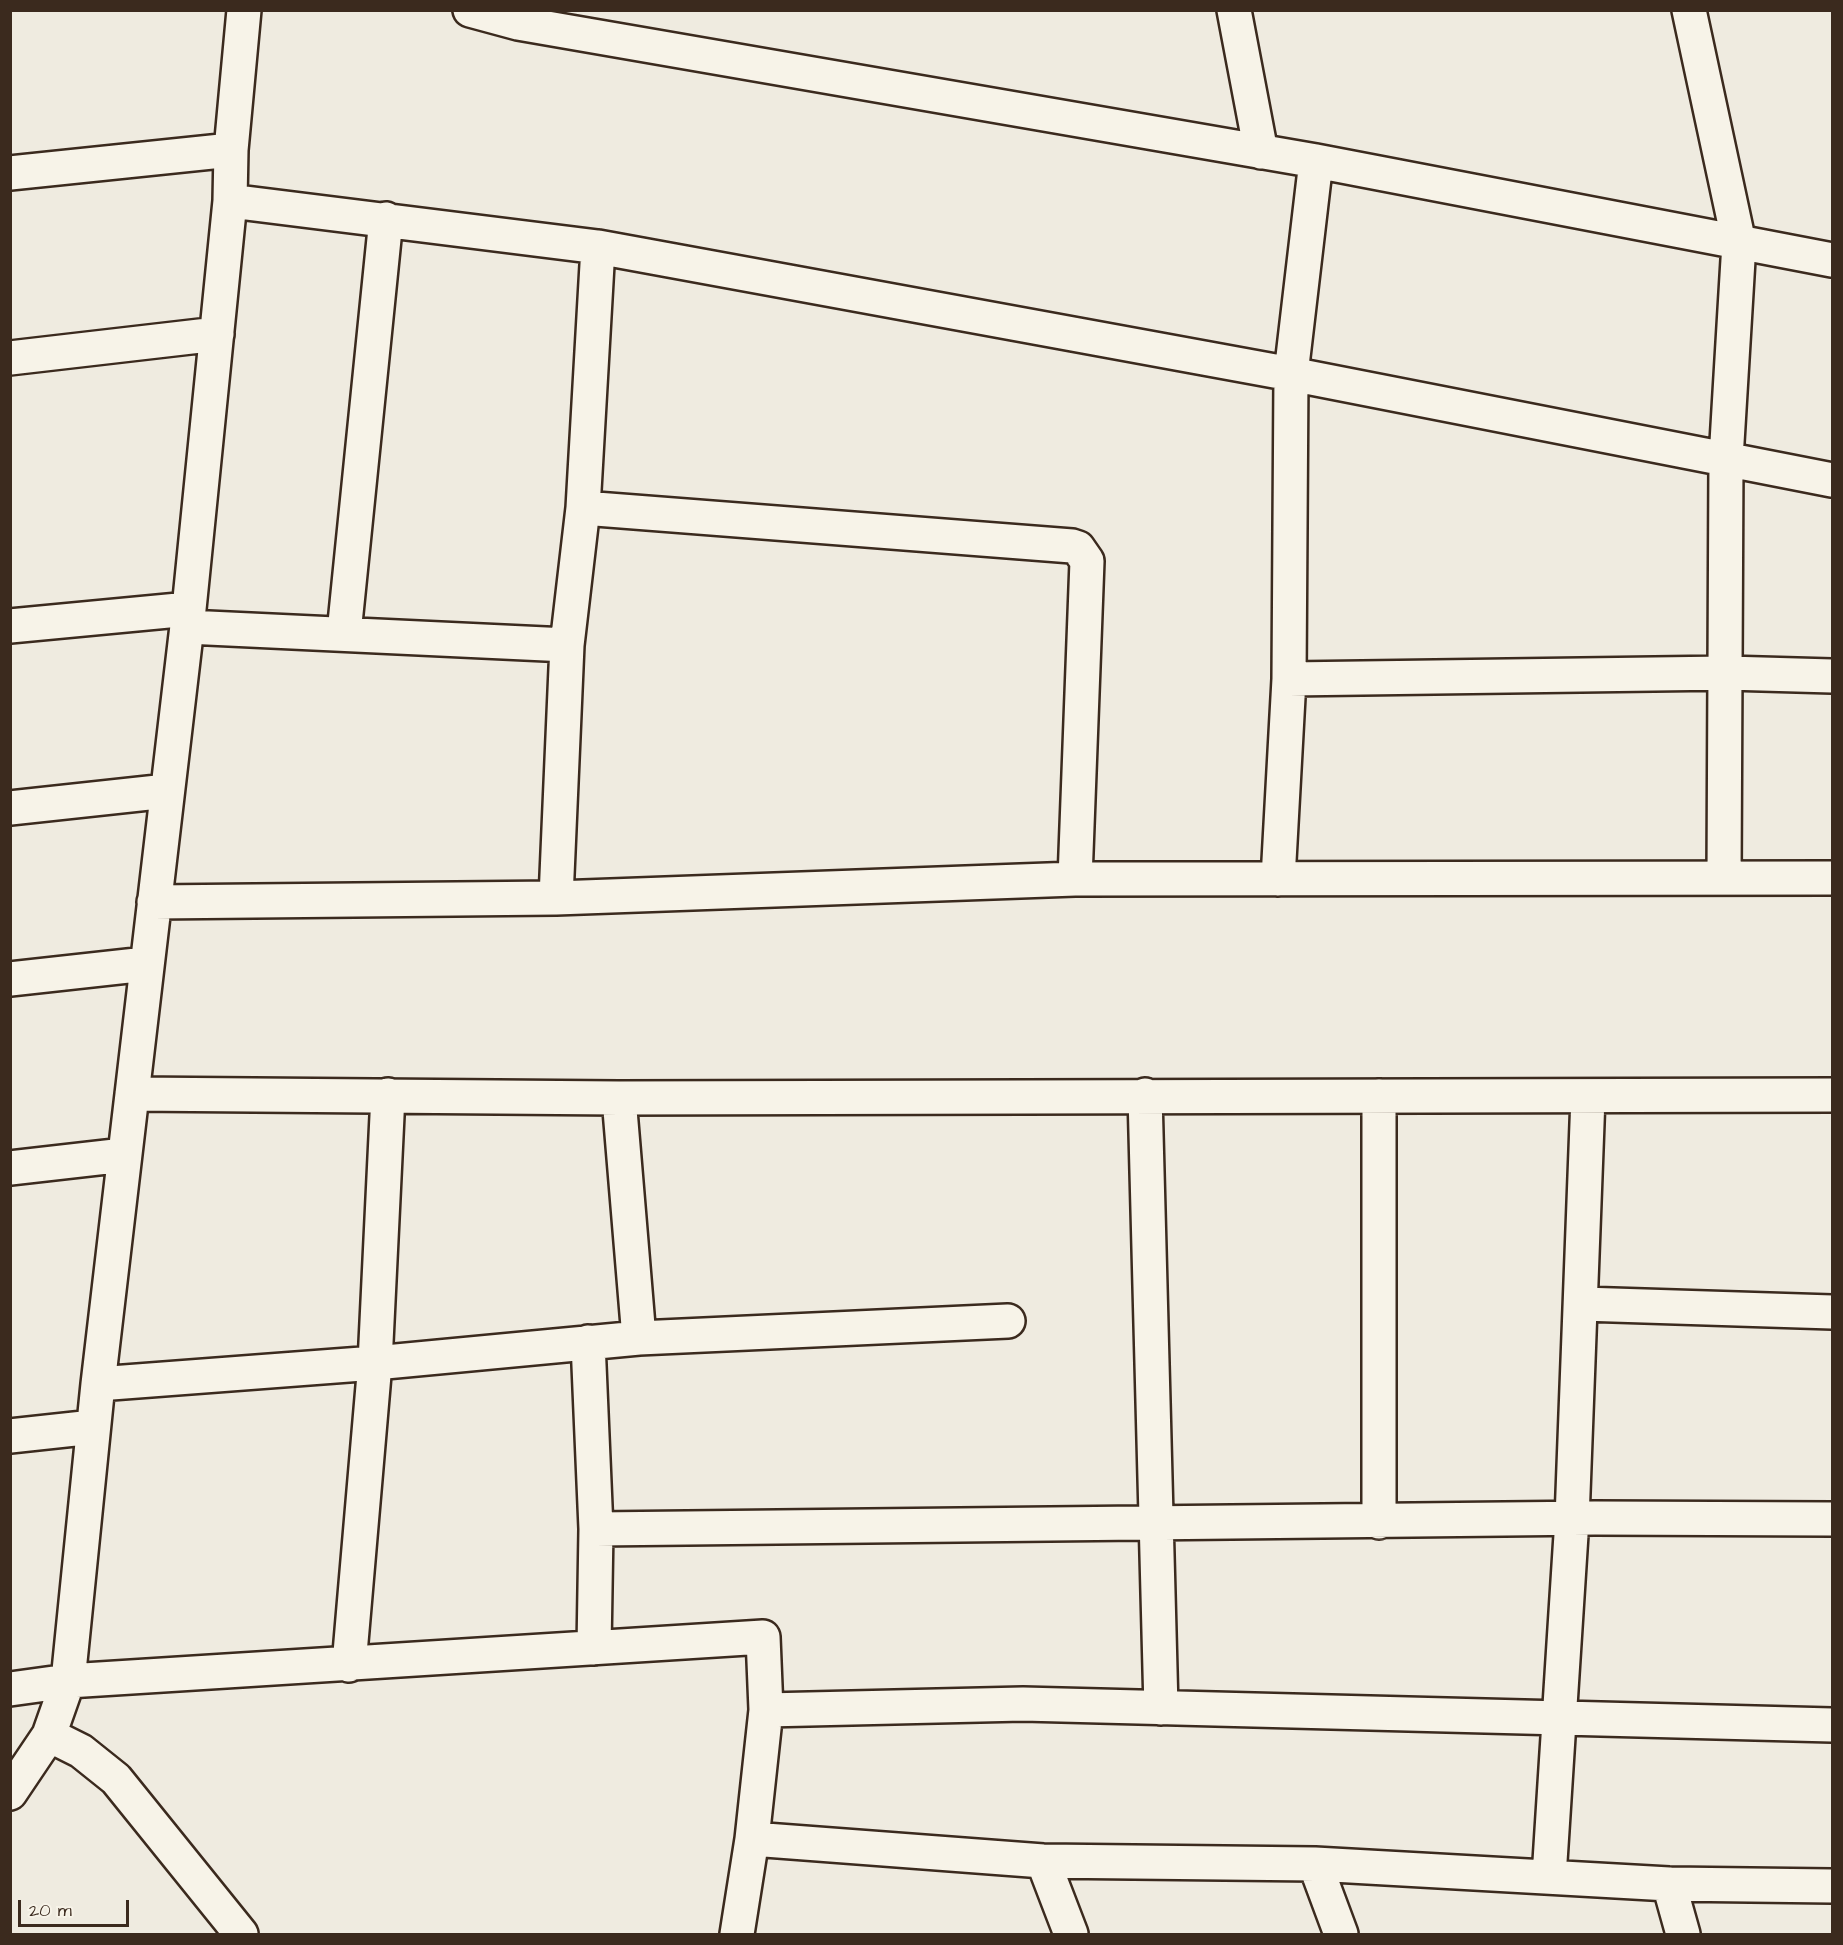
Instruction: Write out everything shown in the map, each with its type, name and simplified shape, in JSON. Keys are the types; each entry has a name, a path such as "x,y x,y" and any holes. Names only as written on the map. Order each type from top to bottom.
{"street":[{"path":"10,1793 49,1735 68,1681 93,1427 188,618 230,201 231,150 244,10"},
{"path":"470,10 518,23 1316,161 1833,260"},
{"path":"1234,10 1261,152"},
{"path":"1689,10 1739,243 1726,459 1727,673 1724,878"},
{"path":"10,173 231,150"},
{"path":"1278,879 1289,680 1292,374 1316,161"},
{"path":"230,201 386,219 598,248 1292,374 1833,480"},
{"path":"344,633 386,219"},
{"path":"556,898 567,645 584,508 598,248"},
{"path":"10,358 217,334"},
{"path":"584,508 1078,548 1087,561 1075,879"},
{"path":"10,626 188,618 344,633 567,645"},
{"path":"1289,680 1727,673 1833,676"},
{"path":"10,808 167,791"},
{"path":"154,902 556,898 1075,879 1833,878"},
{"path":"10,979 146,964"},
{"path":"132,1094 619,1098 1833,1095"},
{"path":"349,1665 375,1363 388,1095"},
{"path":"1145,1095 1154,1523 1161,1708"},
{"path":"1379,1096 1379,1522"},
{"path":"1549,1877 1572,1519 1582,1304 1588,1097"},
{"path":"619,1098 639,1338"},
{"path":"10,1168 124,1155"},
{"path":"1582,1304 1833,1312"},
{"path":"98,1384 375,1363 639,1338 1008,1321"},
{"path":"588,1342 596,1529 594,1648"},
{"path":"10,1436 93,1427"},
{"path":"596,1529 1572,1519 1833,1519"},
{"path":"10,1689 68,1681 763,1637 766,1710 752,1839 736,1935"},
{"path":"766,1710 1023,1704 1833,1725"},
{"path":"49,1735 81,1751 116,1779 241,1935"},
{"path":"752,1839 1043,1861 1315,1864 1670,1884 1833,1886"},
{"path":"1043,1861 1071,1935"},
{"path":"1315,1864 1341,1935"},
{"path":"1670,1884 1683,1935"}]}
